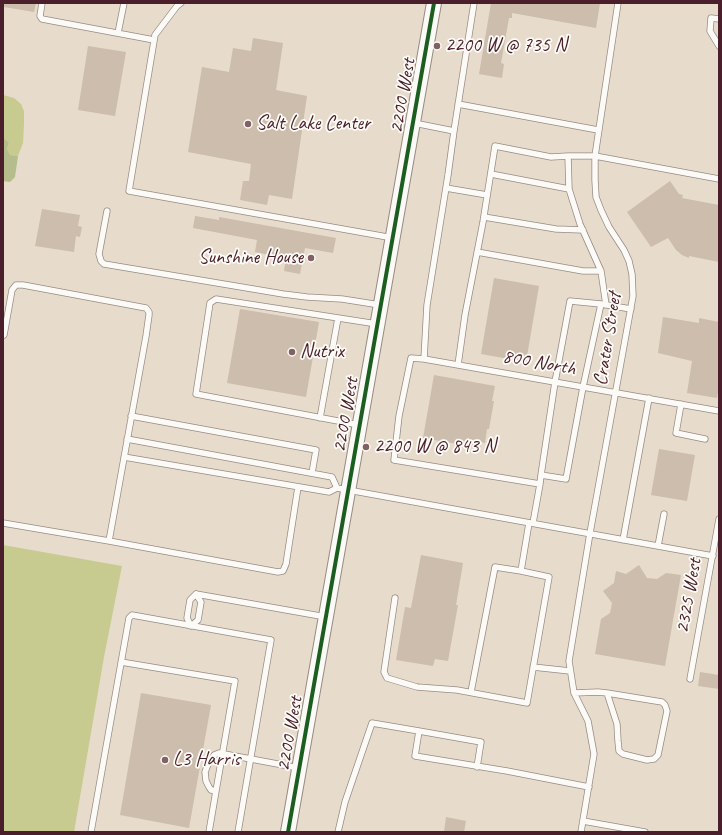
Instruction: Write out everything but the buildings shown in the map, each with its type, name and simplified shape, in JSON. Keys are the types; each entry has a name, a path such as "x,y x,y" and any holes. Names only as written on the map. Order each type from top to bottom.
{"street":[{"name":"2200 West","path":"288,832 326,617 343,489 360,425 434,3"}],"lane":[{"path":"42,3 40,16 42,19 154,40"},
{"path":"118,33 124,3"},
{"path":"182,3 177,6 155,35 129,192 393,238"},
{"path":"474,3 427,305 424,359 411,358 399,416 394,460 540,484"},
{"name":"Crater Street","path":"581,832 594,754 588,721 574,693 569,662 590,533 633,296 632,274 629,261 601,210 596,197 595,180 595,156 598,130 618,3"},
{"path":"719,19 711,18 710,31 719,46"},
{"path":"458,104 598,130"},
{"path":"413,123 454,131"},
{"path":"458,365 465,314 484,217 495,146 551,157 595,156 719,179"},
{"path":"541,475 566,479 583,387 604,305 601,271 583,230 569,189 568,156"},
{"path":"491,174 569,189"},
{"path":"446,188 487,195"},
{"path":"107,211 99,254 101,262 104,264 283,294 342,299 381,305"},
{"path":"484,217 556,229 583,230"},
{"path":"477,252 583,271 601,271"},
{"path":"3,334 4,335 12,290 16,284 146,308 149,312 109,541"},
{"path":"360,425 196,394 210,303 216,299 378,324"},
{"path":"521,571 540,484 555,382 570,301 631,309"},
{"path":"320,418 338,318"},
{"name":"800 North","path":"424,359 719,411"},
{"path":"623,540 649,398"},
{"path":"681,404 676,432 705,439"},
{"path":"131,416 316,450 312,473"},
{"path":"127,439 332,477 343,489"},
{"path":"124,457 329,492 343,489 712,556"},
{"path":"3,523 278,572 283,571 286,564 298,487"},
{"path":"658,546 664,514"},
{"name":"2325 West","path":"690,679 719,519"},
{"path":"395,598 384,672 387,678 417,687 471,692 526,703 548,577 494,567 471,692"},
{"path":"196,594 326,617"},
{"path":"191,626 198,620 201,602 196,594"},
{"path":"191,626 187,618 190,600 196,594"},
{"path":"91,832 129,618 132,615 271,640 238,832"},
{"path":"121,662 235,681 209,832"},
{"path":"533,667 570,671"},
{"path":"574,693 598,692 607,693 662,702 667,711 658,755 654,759 647,760 623,754 619,751 616,724 607,693"},
{"path":"338,832 345,802 372,723 481,742 477,766"},
{"path":"419,730 415,756 589,787"},
{"path":"216,791 208,788 205,772 214,755 219,753 299,768"},
{"path":"583,821 645,832"}],"green space":[{"path":"3,95 14,98 21,104 24,111 23,143 18,156 10,155 7,149 9,142 3,138"},
{"path":"3,138 9,142 7,149 10,155 18,156 15,177 10,182 3,181"},
{"path":"3,545 122,566 104,657 74,832 3,832"}],"cycle path":[{"path":"288,832 434,3"}],"place":[{"name":"2200 W @ 735 N","path":"437,46"},
{"name":"Salt Lake Center","path":"248,124"},
{"name":"Sunshine House","path":"311,258"},
{"name":"Nutrix","path":"292,352"},
{"name":"2200 W @ 843 N","path":"366,447"},
{"name":"L3 Harris","path":"165,760"}]}
